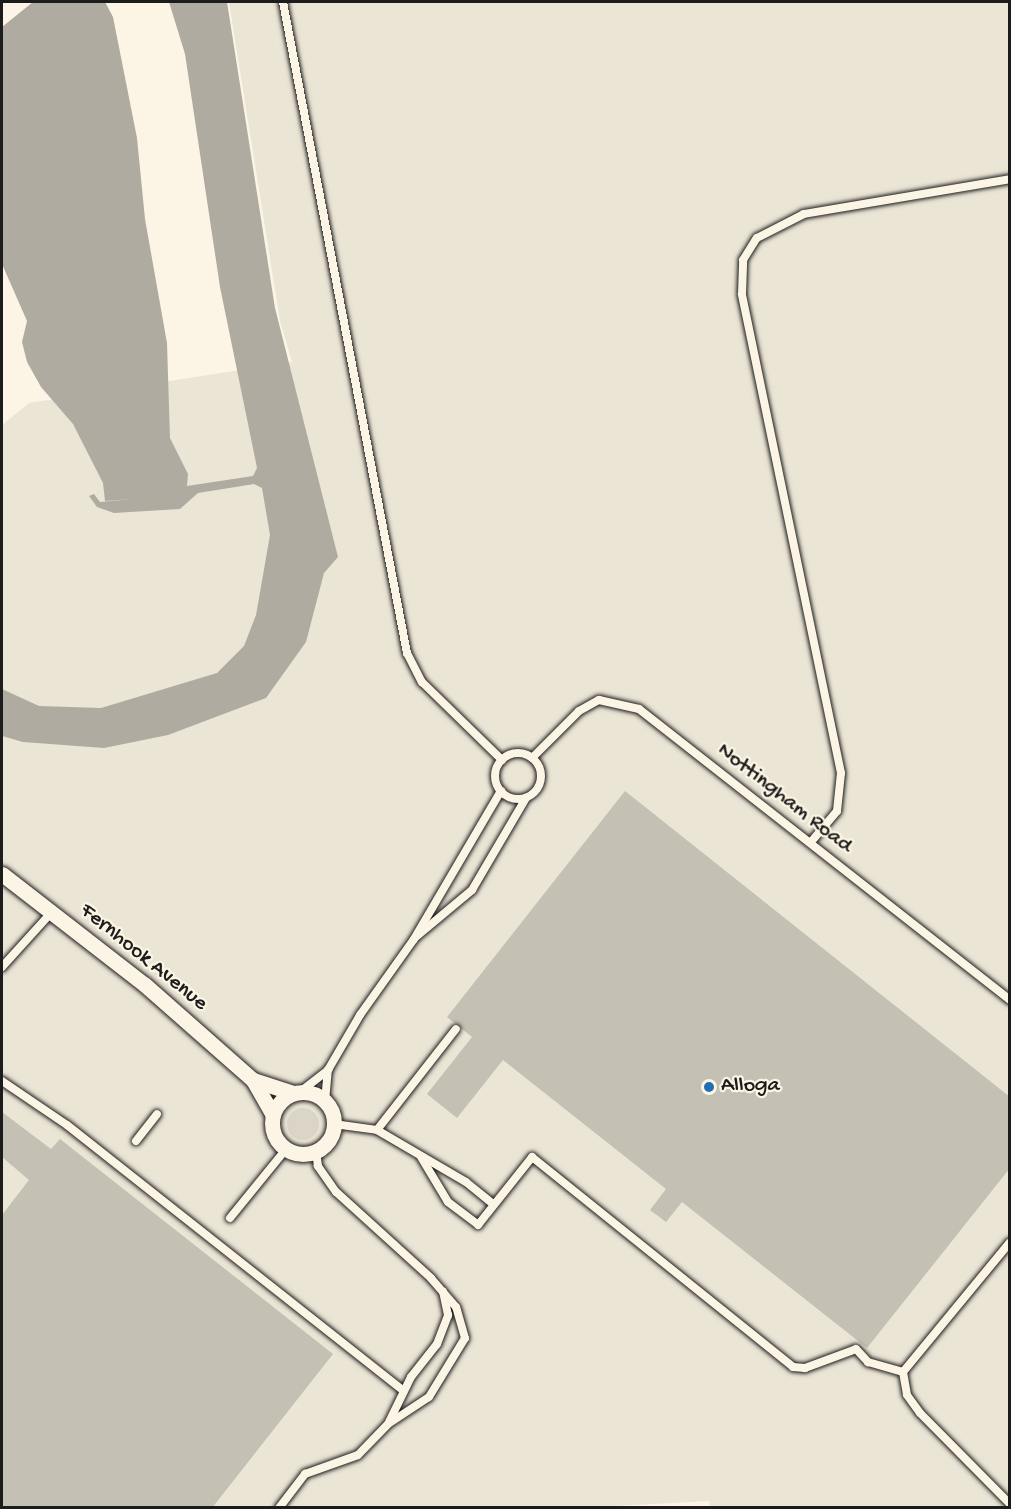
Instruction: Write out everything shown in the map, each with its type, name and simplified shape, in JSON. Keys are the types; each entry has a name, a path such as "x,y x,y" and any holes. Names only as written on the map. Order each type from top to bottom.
{"street":[{"name":"Fernhook Avenue","path":"2,874 144,984 253,1080 273,1115"},
{"name":"Fernhook Avenue","path":"253,1080 297,1093"},
{"path":"297,1093 325,1102 334,1124 330,1137 316,1151 304,1154 286,1149 274,1134 273,1115 297,1093"}],"lane":[{"path":"283,2 407,653 422,682 502,760"},
{"path":"811,842 837,811 841,773 742,294 743,260 757,238 804,214 1010,179"},
{"name":"Nottingham Road","path":"532,758 579,711 599,699 618,701 639,709 1010,1000"},
{"path":"414,939 472,890 526,798 541,780 532,758 517,753 502,760 495,776 501,791 517,800 526,798"},
{"path":"297,1093 328,1070 360,1014 414,939 501,791"},
{"path":"2,968 51,913"},
{"path":"377,1130 456,1029"},
{"path":"325,1102 328,1070"},
{"path":"2,1081 67,1125 404,1390"},
{"path":"136,1142 157,1114"},
{"path":"334,1124 377,1130 466,1182 494,1204"},
{"path":"230,1218 286,1149"},
{"path":"279,1508 305,1474 358,1455 388,1424 429,1397 465,1338 456,1307 442,1291 336,1192 318,1166 316,1151"},
{"path":"421,1157 448,1202 478,1226 532,1157 794,1367 805,1368 856,1349 868,1362 903,1372"},
{"path":"1010,1242 903,1372 907,1395 920,1413 1010,1504"},
{"path":"388,1424 404,1390 437,1344 448,1315 442,1291"}],"shaded area":[{"path":"33,2 105,2 113,17 137,138 145,219 167,343 170,438 188,474 187,486 253,476 257,468 220,287 185,54 169,2 227,2 275,308 338,557 324,573 306,642 266,698 168,735 104,748 23,742 2,736 2,689 39,706 101,708 217,673 244,646 256,615 270,535 262,488 254,484 198,493 180,509 114,513 97,507 89,496 94,494 100,502 134,499 105,501 103,483 73,424 41,387 27,362 22,342 27,321 2,264 2,27"},
{"path":"229,2 1009,2 1009,1507 710,1508 709,1501 579,1508 2,1507 2,425 29,403 292,362 280,321"},
{"path":"303,1108 314,1113 319,1124 314,1135 303,1140 292,1135 287,1124 292,1113"}],"building":[{"path":"625,791 1010,1097 1010,1168 867,1348 682,1202 666,1222 650,1210 666,1189 503,1060 457,1118 427,1094 472,1037 447,1017"},
{"path":"2,1112 51,1149 60,1139 333,1354 212,1508 2,1508 2,1215 29,1180 2,1157"}],"place":[{"name":"Alloga","path":"709,1087"}]}
